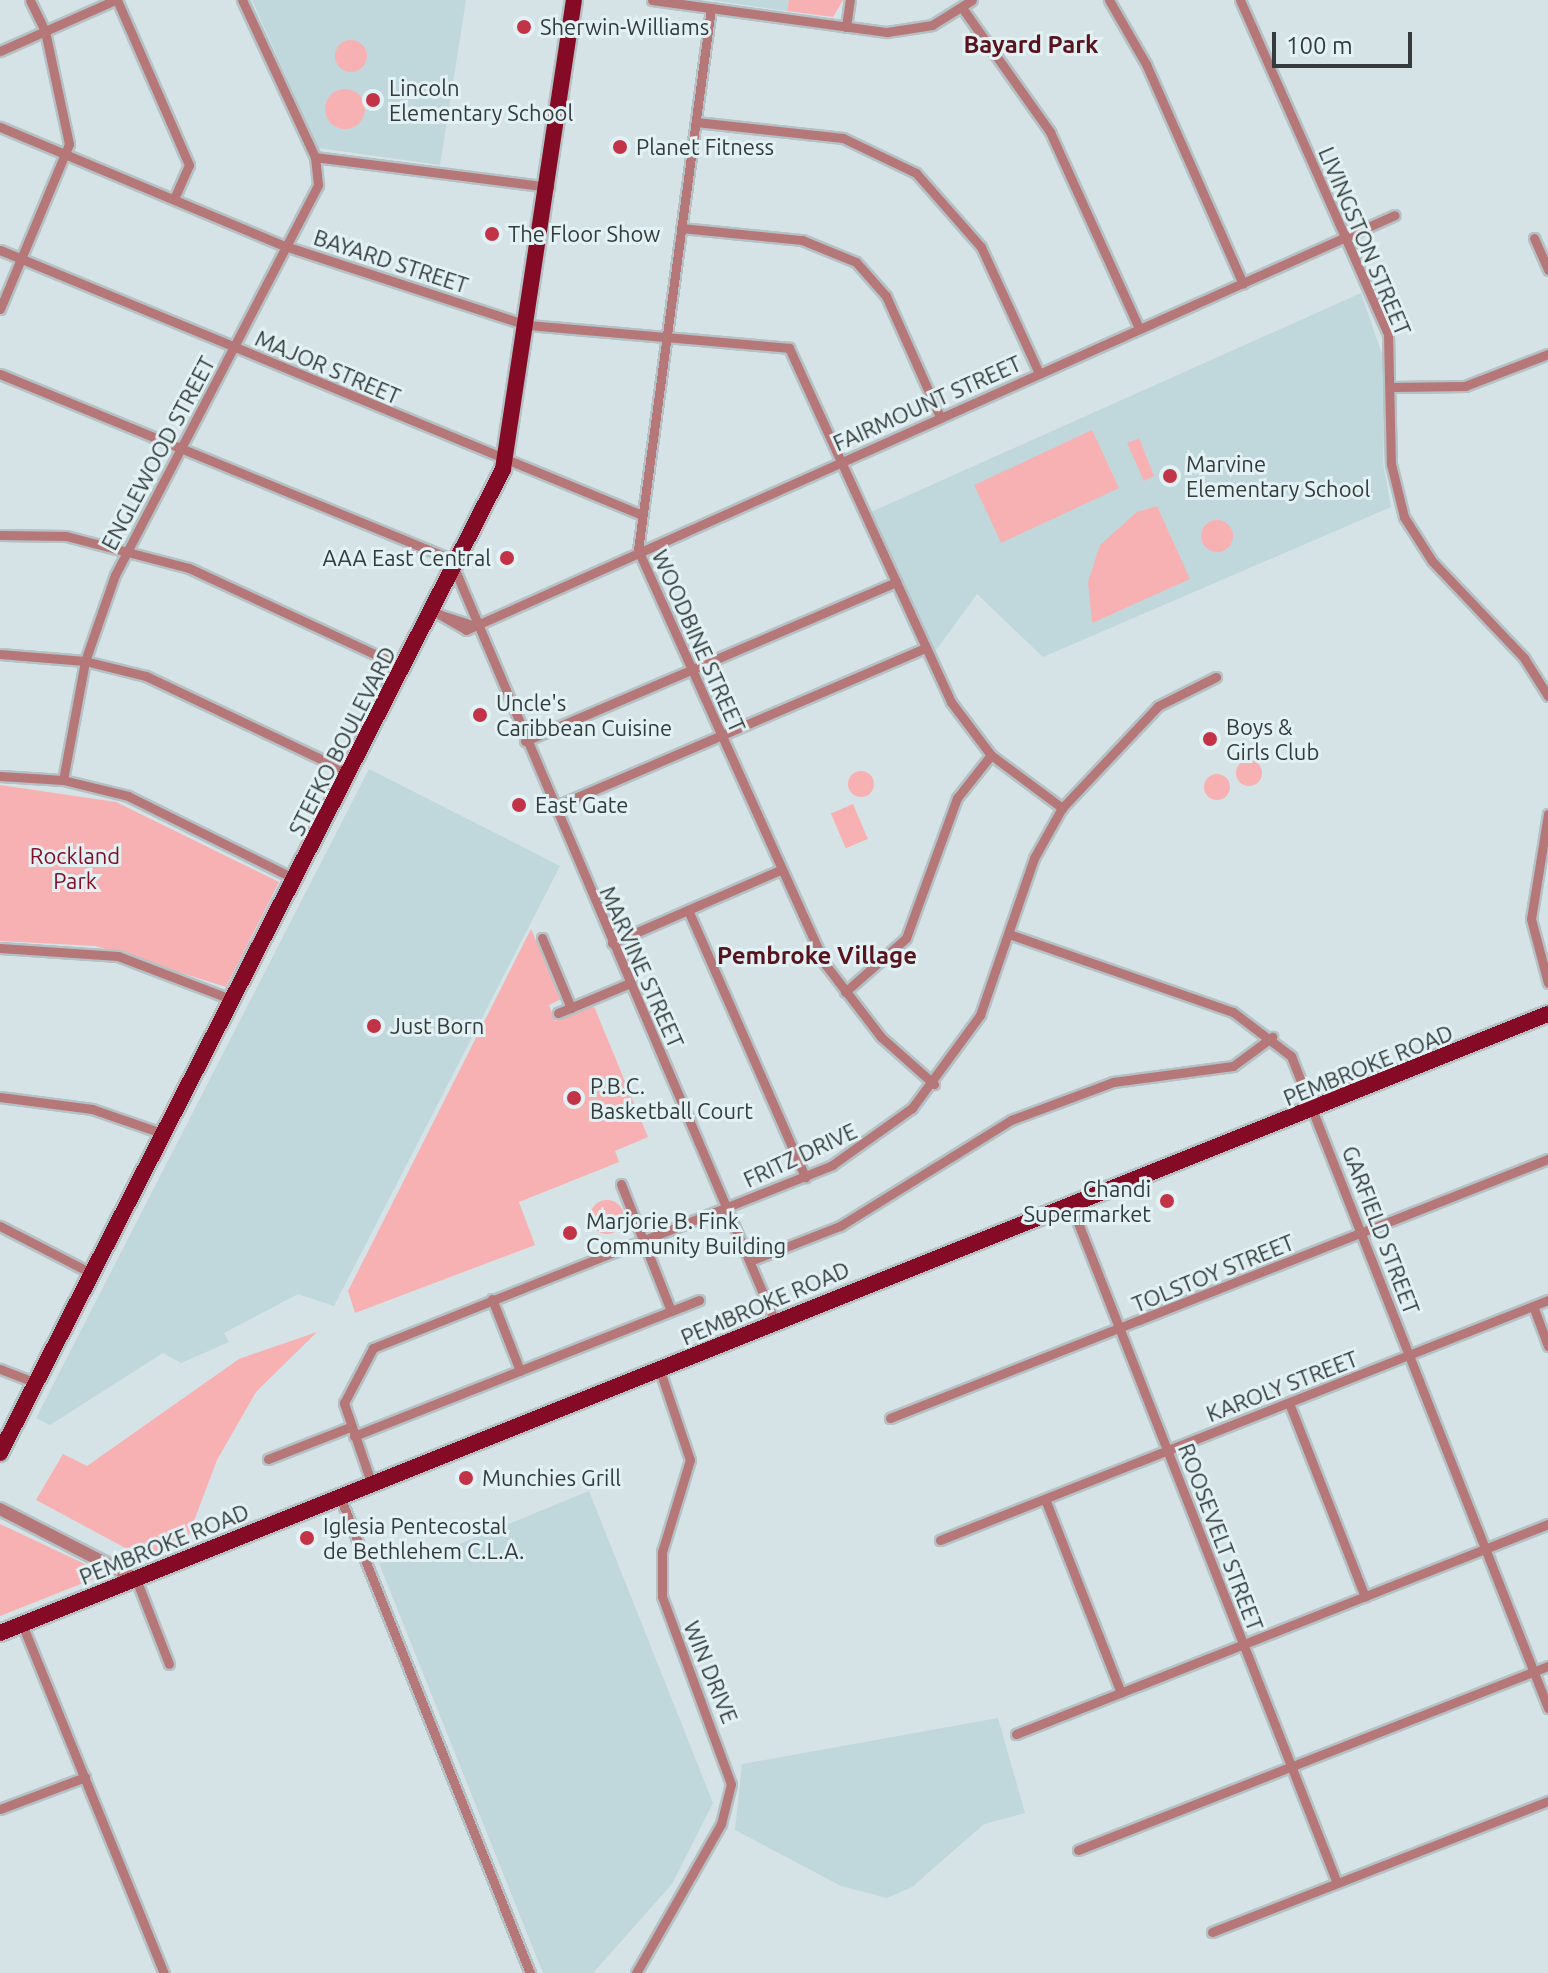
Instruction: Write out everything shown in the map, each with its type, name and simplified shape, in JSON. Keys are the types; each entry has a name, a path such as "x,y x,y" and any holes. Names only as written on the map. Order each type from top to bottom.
{"main road":[{"name":"STEFKO BOULEVARD","path":"0,1453 404,668 437,613 506,459 549,187 574,0"},
{"name":"PEMBROKE ROAD","path":"0,1633 1071,1205 1315,1111 1548,1014"}],"street":[{"path":"0,309 64,154 70,129 45,31 30,0"},
{"path":"0,51 116,0 189,165 174,199"},
{"path":"242,0 315,157 549,187"},
{"path":"652,0 846,27 912,30 963,9 972,0"},
{"path":"846,27 850,0"},
{"path":"1109,0 1243,284"},
{"name":"LIVINGSTON STREET","path":"1240,0 1388,334 1393,387 1391,464 1404,517 1432,561 1524,658 1548,696"},
{"name":"WOODBINE STREET","path":"711,8 638,550 780,870 845,992 881,1037 934,1084"},
{"path":"963,9 1050,132 1139,328"},
{"path":"696,122 843,138 916,173 981,247 1039,373"},
{"name":"BAYARD STREET","path":"0,127 285,246 527,325 791,350 841,461"},
{"name":"ENGLEWOOD STREET","path":"63,780 85,661 129,549 318,185 315,157"},
{"name":"FAIRMOUNT STREET","path":"473,624 1395,215"},
{"path":"681,228 802,240 856,262 886,296 940,417"},
{"path":"1534,238 1548,270"},
{"name":"MAJOR STREET","path":"0,250 642,515"},
{"path":"1393,387 1465,386 1548,354"},
{"path":"0,374 456,566"},
{"path":"841,461 951,702 991,755 1062,808"},
{"path":"0,535 66,536 129,549 243,588 404,668"},
{"name":"MARVINE STREET","path":"456,566 473,624 776,1324"},
{"path":"525,741 896,582"},
{"path":"437,613 466,630 473,624"},
{"path":"554,807 925,648"},
{"path":"0,654 85,661 180,689 350,773"},
{"name":"FRITZ DRIVE","path":"372,1485 352,1432 344,1397 373,1348 805,1177 870,1143 934,1084 980,1015 1034,858 1062,808 1158,706 1216,677"},
{"path":"845,992 906,938 957,798 991,755"},
{"path":"0,776 63,780 136,800 296,880"},
{"path":"1548,814 1531,919 1548,983"},
{"path":"612,943 780,870"},
{"path":"688,910 805,1177"},
{"name":"GARFIELD STREET","path":"1009,934 1226,1009 1272,1037 1296,1065 1548,1708"},
{"path":"542,938 571,1008"},
{"path":"0,948 118,956 233,1000"},
{"path":"558,1013 630,983"},
{"path":"750,1261 840,1226 1011,1120 1122,1080 1233,1066 1272,1037"},
{"path":"0,1097 92,1109 164,1134"},
{"name":"TOLSTOY STREET","path":"890,1418 1548,1159"},
{"path":"621,1184 671,1311"},
{"name":"ROOSEVELT STREET","path":"1071,1205 1337,1883"},
{"path":"0,1226 93,1274"},
{"path":"492,1299 520,1371"},
{"path":"268,1459 520,1371 699,1300"},
{"name":"KAROLY STREET","path":"940,1540 1548,1300"},
{"path":"1533,1306 1548,1346"},
{"path":"0,1369 36,1383"},
{"name":"WIN DRIVE","path":"636,1973 721,1824 731,1784 662,1596 662,1552 690,1460 660,1371"},
{"path":"1289,1403 1365,1597"},
{"path":"340,1497 530,1973"},
{"path":"1045,1499 1121,1693"},
{"path":"0,1509 136,1579 169,1664"},
{"path":"1016,1734 1548,1524"},
{"path":"22,1624 164,1973"},
{"path":"1078,1850 1548,1666"},
{"path":"0,1809 85,1777"},
{"path":"1212,1932 1548,1801"}],"shaded area":[{"name":"Lincoln Elementary School","path":"252,0 466,0 440,165 318,148"},
{"path":"710,0 789,0 787,11"},
{"name":"Marvine Elementary School","path":"1361,293 1386,366 1383,462 1391,507 1043,657 977,594 934,653 871,512"},
{"path":"369,769 560,866 334,1306 298,1294 224,1333 229,1342 181,1363 163,1353 50,1425 36,1418"},
{"path":"589,1491 713,1803 672,1884 593,1973 543,1973 379,1563 428,1557"},
{"path":"998,1718 1025,1813 984,1824 912,1887 887,1898 841,1886 735,1830 742,1764"}],"green space":[{"path":"789,0 843,0 833,17 787,11"},
{"path":"351,40 362,45 367,56 362,67 351,72 340,67 335,56 340,45"},
{"path":"345,89 359,95 365,109 359,123 345,129 331,123 325,109 331,95"},
{"path":"1092,430 1119,488 1001,543 974,485"},
{"path":"1139,438 1154,476 1144,481 1127,443"},
{"path":"1157,506 1190,579 1092,623 1088,582 1100,545 1137,512"},
{"path":"1217,520 1228,525 1233,536 1228,547 1217,552 1206,547 1201,536 1206,525"},
{"path":"1249,760 1258,764 1262,773 1258,782 1249,786 1240,782 1236,773 1240,764"},
{"path":"861,771 870,775 874,784 870,793 861,797 852,793 848,784 852,775"},
{"path":"1217,774 1227,777 1230,787 1227,797 1217,800 1207,797 1204,787 1207,777"},
{"name":"Rockland Park","path":"0,785 116,802 279,882 226,987 96,946 0,941"},
{"path":"853,804 868,839 846,848 831,813"},
{"path":"531,929 561,999 549,1005 555,1021 593,1004 648,1137 615,1151 619,1162 519,1202 535,1245 355,1313 348,1291"},
{"path":"607,1200 619,1205 624,1217 619,1229 607,1234 595,1229 590,1217 595,1205"},
{"path":"317,1332 256,1392 217,1460 186,1542 144,1558 36,1500 63,1454 87,1466 239,1359"},
{"path":"0,1524 106,1574 0,1616"}],"place":[{"name":"Sherwin-Williams","path":"524,27"},
{"name":"Lincoln Elementary School","path":"373,100"},
{"name":"Planet Fitness","path":"620,147"},
{"name":"The Floor Show","path":"492,234"},
{"name":"Marvine Elementary School","path":"1170,476"},
{"name":"AAA East Central","path":"507,558"},
{"name":"Uncle's Caribbean Cuisine","path":"480,715"},
{"name":"Boys & Girls Club","path":"1210,739"},
{"name":"East Gate","path":"519,805"},
{"name":"Just Born","path":"374,1026"},
{"name":"P.B.C. Basketball Court","path":"574,1098"},
{"name":"Chandi Supermarket","path":"1167,1201"},
{"name":"Marjorie B. Fink Community Building","path":"570,1233"},
{"name":"Munchies Grill","path":"466,1478"},
{"name":"Iglesia Pentecostal de Bethlehem C.L.A.","path":"307,1538"}],"district":[{"name":"Bayard Park","path":"1031,45"},
{"name":"Pembroke Village","path":"817,956"}]}
